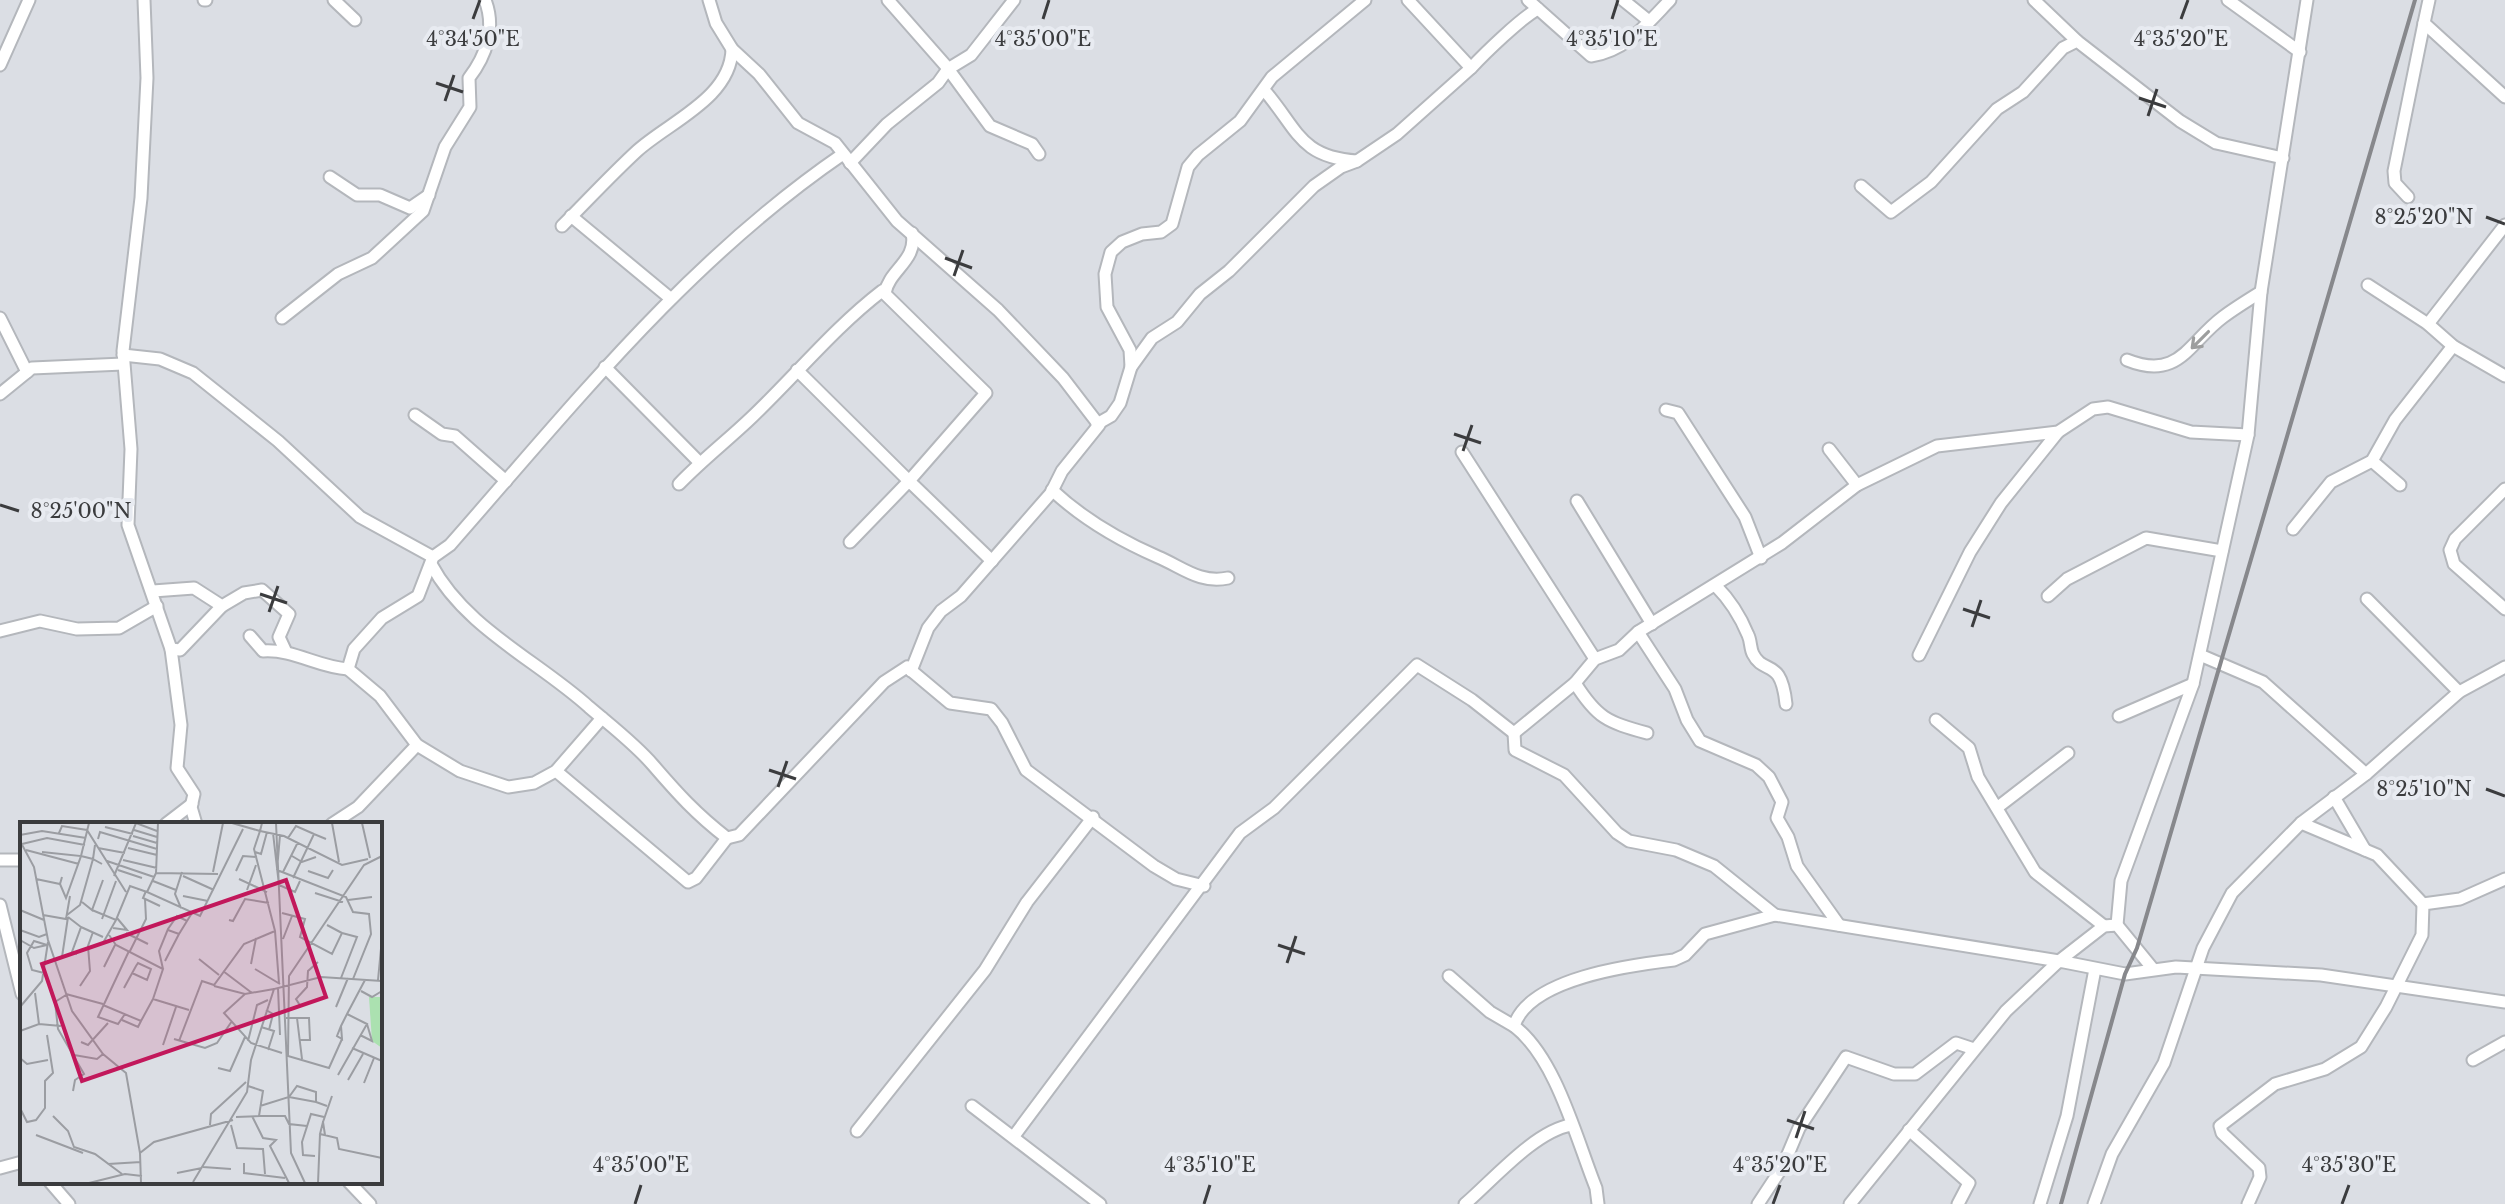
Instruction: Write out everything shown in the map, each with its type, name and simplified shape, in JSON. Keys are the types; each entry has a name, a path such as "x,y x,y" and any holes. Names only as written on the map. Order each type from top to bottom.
{"street":[{"path":"0,65 29,0"},
{"path":"334,0 355,20"},
{"path":"282,318 338,274 372,258 423,211 445,147 470,107 469,78 484,58 491,15 485,0"},
{"path":"709,0 716,23 732,49 759,74 798,123 835,143 897,221 998,310 1063,378 1097,424"},
{"path":"888,0 948,69 990,126 1032,144 1039,154"},
{"path":"348,669 354,649 382,618 418,596 432,560 450,545 605,367 670,298 723,246 797,185 846,158 938,83 948,69 971,55 1014,0"},
{"path":"1131,367 1130,350 1107,307 1105,274 1111,252 1122,242 1142,234 1161,232 1172,224 1188,167 1210,145 1228,134 1272,77 1365,0"},
{"path":"1408,0 1471,68"},
{"path":"1528,0 1591,56 1607,54 1631,39 1670,0"},
{"path":"1623,0 1649,21"},
{"path":"2034,0 2077,41 2180,121 2216,143 2283,158"},
{"path":"2228,0 2300,52"},
{"path":"2153,969 2117,925 2121,881 2193,684 2248,435 2261,292 2307,0"},
{"path":"2408,197 2395,183 2394,171 2429,0"},
{"path":"146,1 147,78 141,198 123,360 130,409 128,525 171,649 181,725 177,768 194,794 192,804 196,822"},
{"path":"911,671 928,628 992,561 1052,490 1062,471 1091,438 1097,424 1111,416 1120,403 1131,367 1152,338 1177,322 1200,294 1229,271 1314,186 1385,143 1516,29 1525,15 1538,9"},
{"path":"2424,23 2505,97"},
{"path":"1861,186 1891,212 1931,182 1997,109 2023,92 2063,48 2077,41"},
{"path":"562,226 651,139 706,98 732,63 732,49"},
{"path":"1264,90 1306,145 1319,155 1357,161"},
{"path":"330,177 357,195 380,195 410,208 429,194"},
{"path":"571,216 670,298"},
{"path":"2428,324 2505,225"},
{"path":"885,293 887,281 911,253 912,233"},
{"path":"2368,285 2428,324 2453,346 2505,376"},
{"path":"679,484 754,416 854,313 882,291 986,393 909,481 850,542"},
{"path":"2127,360 2147,368 2159,368 2175,361 2221,318 2261,292"},
{"path":"0,318 27,372"},
{"path":"2293,529 2331,482 2372,461 2395,420 2453,346"},
{"path":"0,394 32,368 160,359 193,373 278,441 360,517 432,560 443,587 498,639 602,718 652,764 692,812 727,838"},
{"path":"605,367 700,463"},
{"path":"797,370 992,561"},
{"path":"1919,655 1970,552 2001,503 2058,432 2093,409 2108,407 2191,432 2248,435"},
{"path":"1666,410 1678,413 1745,517 1761,558"},
{"path":"415,415 442,434 455,436 506,481"},
{"path":"1514,733 1575,683 1595,659 1619,650 1638,632 1761,558 1857,485 1937,446 2058,432"},
{"path":"1829,449 1857,485"},
{"path":"1462,452 1595,659"},
{"path":"2372,461 2400,485"},
{"path":"2505,489 2455,539 2450,550 2454,564 2505,609"},
{"path":"1052,490 1072,508 1134,548 1160,558 1189,575 1228,578"},
{"path":"1577,501 1652,624"},
{"path":"2048,596 2067,579 2146,538 2222,551"},
{"path":"1716,586 1728,599 1749,637 1753,654 1760,662 1772,666 1784,681 1786,704"},
{"path":"153,591 194,588 222,606"},
{"path":"171,649 180,650 222,606 244,593 262,590 279,601 289,614 279,637 285,650"},
{"path":"2367,599 2459,692"},
{"path":"0,631 40,621 77,629 119,628 157,606"},
{"path":"1638,632 1675,689 1687,720 1700,741 1756,765 1769,777 1782,802 1777,818 1788,837 1797,866 1839,925"},
{"path":"250,636 263,651 285,650 324,667 348,669 380,696 417,745 460,771 508,787 534,783 556,771 602,718"},
{"path":"2200,655 2263,682 2366,774"},
{"path":"1014,1136 1090,1030 1204,886 1240,833 1274,808 1417,665 1472,700 1514,733 1515,750 1564,775 1617,833 1629,841 1676,850 1714,866 1775,915"},
{"path":"556,771 688,882 696,878 727,838 739,835 884,682 907,667 950,703 991,709 1002,723 1026,770 1093,817 1154,866 1176,879 1204,886"},
{"path":"2094,1204 2112,1154 2164,1063 2196,967 2232,893 2301,823 2366,774 2459,692 2505,667"},
{"path":"1575,683 1593,712 1612,724 1647,733"},
{"path":"2119,716 2193,684"},
{"path":"1936,720 1969,748 1978,777 2035,872 2104,926"},
{"path":"335,822 358,807 417,745"},
{"path":"1998,807 2068,753"},
{"path":"2334,797 2365,850"},
{"path":"169,822 192,804"},
{"path":"857,1131 985,970 1027,902 1093,817"},
{"path":"2248,1204 2260,1177 2259,1168 2222,1133 2220,1126 2275,1084 2325,1069 2361,1047 2386,1007 2422,935 2423,904 2377,855 2301,823"},
{"path":"2423,904 2460,899 2505,879"},
{"path":"0,905 20,986"},
{"path":"1514,1026 1517,1016 1532,1003 1584,974 1674,960 1685,955 1705,934 1775,915 2125,974 2196,967 2321,975 2505,1002"},
{"path":"1850,1204 2020,996 2104,926 2117,925"},
{"path":"9,939 20,940"},
{"path":"2040,1204 2067,1116 2095,969"},
{"path":"1449,976 1490,1012 1533,1040 1596,1188 1598,1204"},
{"path":"2473,1060 2505,1042"},
{"path":"1758,1204 1783,1166 1799,1128 1846,1057 1894,1074 1915,1074 1947,1046 1956,1043 1974,1049"},
{"path":"972,1106 1100,1204"},
{"path":"1465,1204 1540,1138 1558,1127 1571,1125"},
{"path":"1909,1130 1969,1183 1958,1204"},
{"path":"0,1168 20,1163"},
{"path":"52,1184 69,1204"},
{"path":"351,1184 370,1204"}],"railway":[{"path":"2061,1204 2125,974 2137,948 2415,0"}]}
